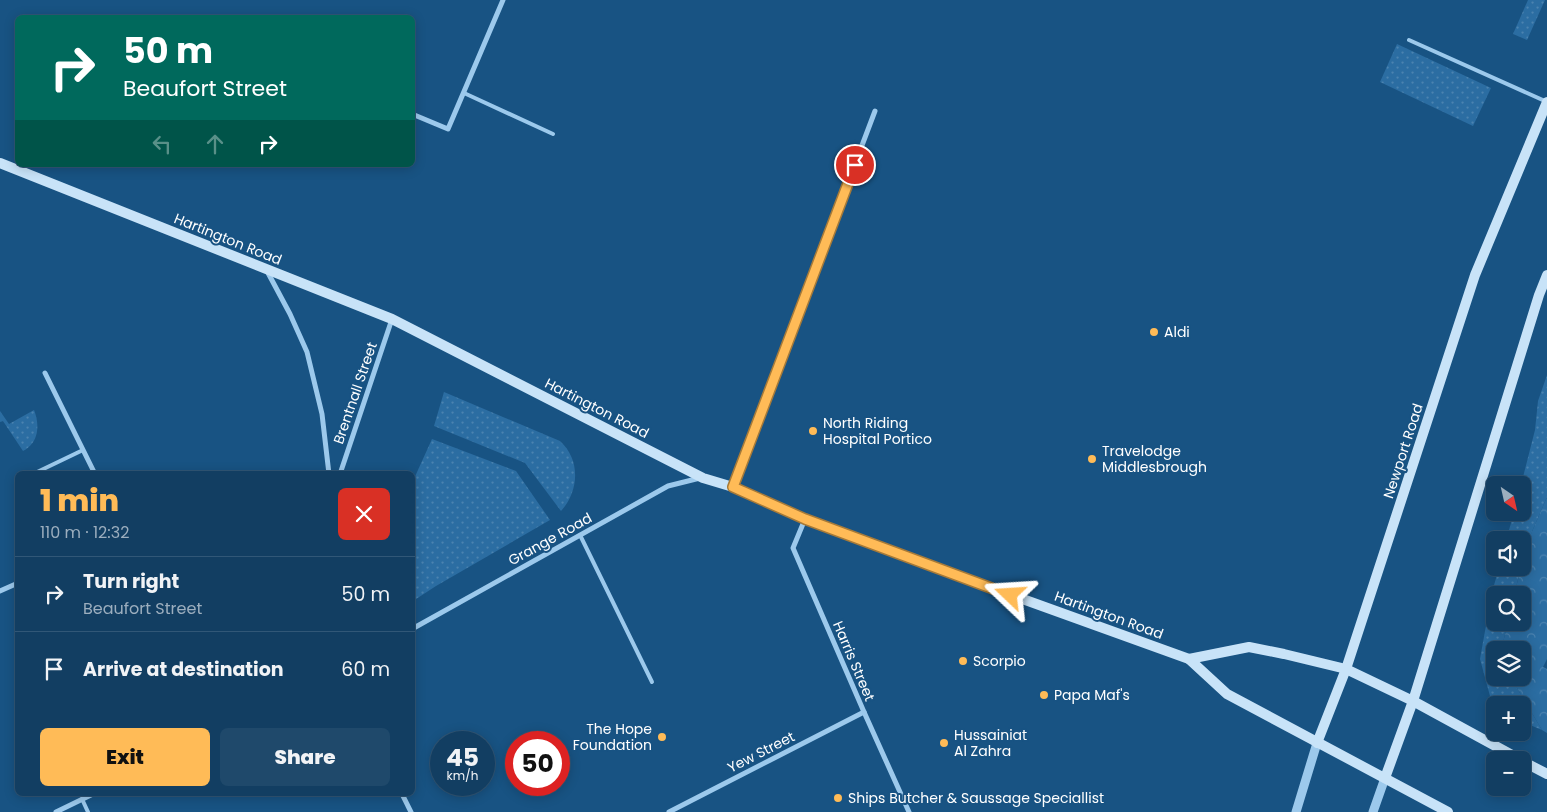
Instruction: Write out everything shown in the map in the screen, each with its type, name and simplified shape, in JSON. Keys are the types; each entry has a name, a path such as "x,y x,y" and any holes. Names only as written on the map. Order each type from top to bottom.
{"main road":[{"name":"Newport Road","path":"1317,742 1346,669 1475,275 1547,102"},
{"name":"Hartington Road","path":"0,163 392,319 703,478 733,487 805,519 956,576 1189,659 1227,694 1448,812"},
{"path":"1385,778 1413,701 1547,275"},
{"name":"Hartington Road","path":"1189,659 1249,648 1284,654 1346,669 1413,701 1504,751"},
{"name":"Hartington Road","path":"1531,766 1547,774"}],"street":[{"path":"415,115 448,129 503,0"},
{"path":"733,487 875,111"},
{"name":"Brentnall Street","path":"266,269 308,352 322,414 329,471"},
{"name":"Brentnall Street","path":"341,471 392,319"},
{"path":"45,373 94,471"},
{"name":"Grange Road","path":"415,627 668,486 703,478"},
{"name":"Harris Street","path":"805,519 793,548 909,812"},
{"path":"0,591 15,584"},
{"name":"Yew Street","path":"669,812 864,712"},
{"name":"Newport Road","path":"1296,812 1317,742"},
{"path":"1373,812 1385,778"},
{"path":"56,812 89,796"},
{"path":"403,796 412,812"}],"lane":[{"path":"1409,40 1547,102"},
{"path":"464,93 553,134"},
{"path":"39,471 83,450"},
{"path":"580,535 652,682"},
{"path":"82,799 88,812"}],"green space":[{"path":"1528,0 1545,0 1527,40 1513,34"},
{"path":"1397,44 1491,88 1473,126 1380,82"},
{"path":"1547,375 1547,497 1531,534 1531,531 1509,531 1512,521 1531,521 1531,476 1523,476 1535,430 1538,401"},
{"path":"444,392 560,441 572,457 575,476 571,494 561,511 525,463 434,426"},
{"path":"34,410 37,433 32,443 23,451 3,421 0,422 0,411 9,424"},
{"path":"432,439 516,471 550,520 415,600 415,477"},
{"path":"1547,497 1547,659 1543,667 1547,669 1547,733 1542,730 1531,712 1531,696 1522,696 1516,686 1531,686 1531,641 1503,641 1506,631 1531,631 1531,586 1516,586 1519,576 1531,576 1531,534"},
{"path":"1497,576 1519,576 1516,586 1494,586"},
{"path":"1486,626 1486,631 1506,631 1503,641 1486,641 1486,681 1480,659"},
{"path":"1487,686 1516,686 1522,696 1490,696"},
{"path":"1531,712 1542,730 1531,725"}],"place":[{"name":"Aldi","path":"1154,332"},
{"name":"North Riding Hospital Portico","path":"813,431"},
{"name":"Travelodge Middlesbrough","path":"1092,459"},
{"name":"Scorpio","path":"963,661"},
{"name":"Papa Maf's","path":"1044,695"},
{"name":"The Hope Foundation","path":"662,737"},
{"name":"Hussainiat Al Zahra","path":"944,743"},
{"name":"Ships Butcher & Saussage Speciallist","path":"838,798"}],"route":[{"path":"855,165 733,487 805,519 1010,595"}]}
